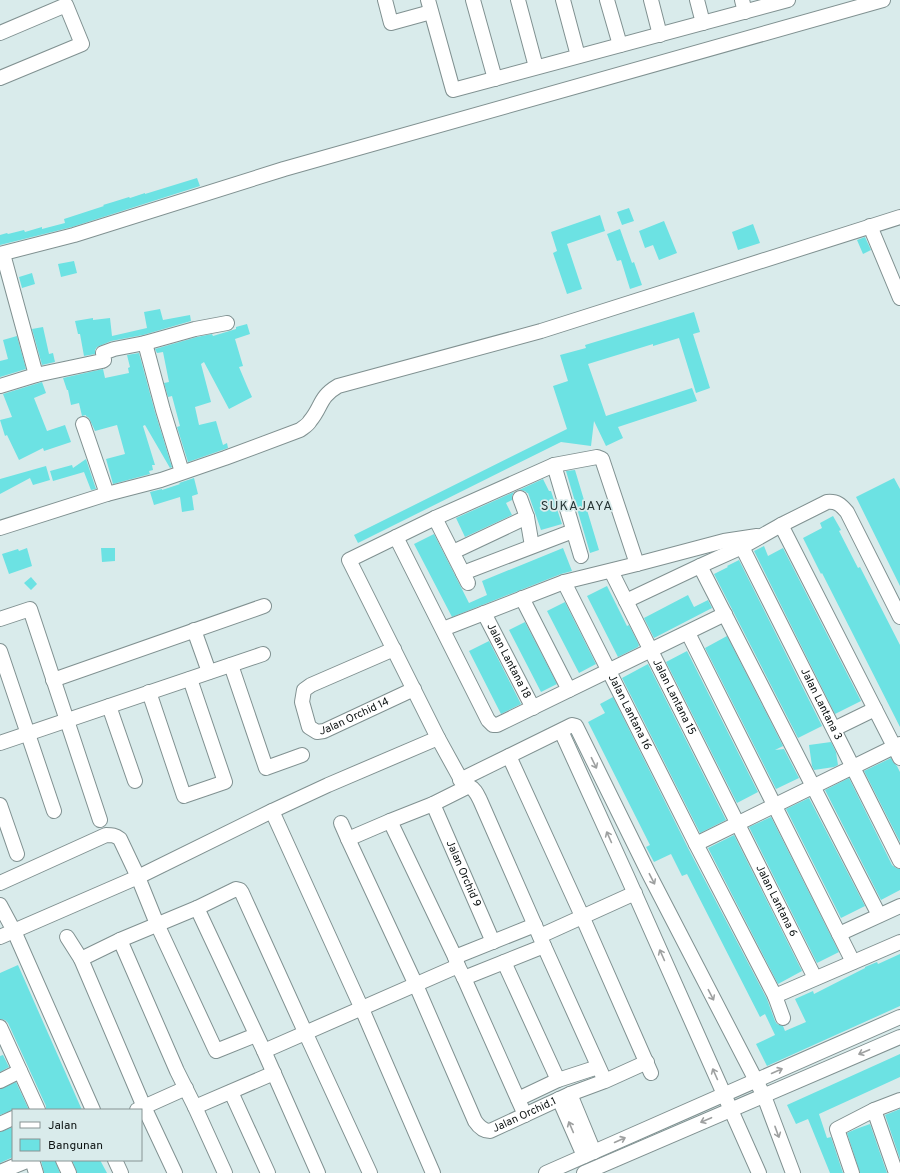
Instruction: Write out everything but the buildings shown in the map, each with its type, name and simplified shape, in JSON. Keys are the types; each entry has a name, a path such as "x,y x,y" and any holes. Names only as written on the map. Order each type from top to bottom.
{"street":[{"path":"384,0 391,23 429,6 453,90 703,23 743,6 787,0"},
{"path":"473,0 495,79"},
{"path":"518,0 536,67"},
{"path":"563,0 578,56"},
{"path":"607,0 620,45"},
{"path":"651,0 660,35"},
{"path":"697,0 703,23"},
{"path":"36,375 3,259 284,169 883,0"},
{"path":"0,33 66,5 82,44 0,78"},
{"path":"0,528 107,494 161,480 300,430 309,423 315,415 326,395 338,386 541,331 900,217"},
{"path":"870,226 900,298"},
{"path":"0,386 36,375 102,361 104,360 102,354 114,349 227,323"},
{"path":"145,342 163,410 182,472"},
{"path":"83,424 107,494"},
{"path":"604,1081 476,791 463,784 438,738 349,561 350,559 435,518 554,465 597,457 602,459 637,564"},
{"path":"554,465 581,556"},
{"path":"520,498 527,517 532,546"},
{"path":"626,601 742,547 780,525 827,502 834,502 841,504 847,512 900,617"},
{"path":"452,552 527,517"},
{"path":"435,518 466,578 532,546 573,531"},
{"path":"696,844 853,767 898,749 875,709 780,525"},
{"path":"443,629 564,582 611,571 724,540 761,536"},
{"path":"396,537 490,723 493,725 497,725 725,614"},
{"name":"Jalan Lantana 3","path":"742,547 900,861"},
{"path":"700,566 879,915"},
{"name":"Jalan Lantana 15","path":"611,571 737,823"},
{"name":"Jalan Lantana 16","path":"564,582 696,844 775,996 783,1018"},
{"path":"522,598 569,690"},
{"path":"53,680 264,606"},
{"path":"0,619 30,609 100,820"},
{"name":"Jalan Lantana 18","path":"484,614 532,708"},
{"path":"194,630 209,672"},
{"path":"688,633 853,962"},
{"name":"Jalan Orchid 14","path":"394,650 311,685 304,690 302,702 309,727 317,732 324,731 414,689"},
{"path":"0,651 54,811"},
{"path":"0,743 263,654"},
{"path":"231,665 266,768 302,754"},
{"path":"149,692 184,796 225,782 190,679"},
{"path":"109,706 135,781"},
{"path":"834,729 875,709"},
{"path":"348,839 433,804 509,756 574,724 648,872 764,1096 792,1173"},
{"path":"561,731 759,1173"},
{"path":"0,937 138,877 272,811 438,738"},
{"path":"509,756 582,916"},
{"name":"Jalan Orchid 9","path":"433,804 493,942"},
{"path":"0,805 17,854"},
{"path":"272,811 362,1009 433,1173"},
{"path":"390,821 459,967 525,1115"},
{"name":"Jalan Orchid.1","path":"341,823 416,985 475,1121 478,1126 485,1131 490,1131 564,1096 604,1081 649,1068 582,916"},
{"name":"Jalan Lantana 6","path":"737,823 815,978"},
{"path":"0,883 106,835 112,835 120,839 138,877 157,924 216,1051 256,1036"},
{"path":"81,959 120,940 197,908 236,888 240,890 370,1173"},
{"path":"459,967 504,962 539,935 635,894"},
{"path":"0,905 14,931 93,1109"},
{"path":"839,934 900,906"},
{"path":"197,908 274,1073 318,1173"},
{"path":"264,1052 459,967 493,942 539,935"},
{"path":"67,937 81,959 141,1109 186,1088"},
{"path":"120,940 177,1071 225,1173"},
{"path":"775,996 900,942"},
{"path":"504,962 558,1080"},
{"path":"546,1173 900,1017"},
{"path":"0,1029 20,1071 35,1109"},
{"path":"592,1172 900,1037"},
{"path":"518,1099 558,1080 598,1067"},
{"path":"0,1081 20,1071"},
{"path":"195,1107 274,1073"},
{"path":"231,1092 268,1173"},
{"path":"564,1096 589,1154"},
{"path":"852,1173 834,1124 900,1100"},
{"path":"874,1110 896,1173"},
{"path":"142,1111 175,1173"},
{"path":"0,1124 12,1118"},
{"path":"0,1172 26,1161"},
{"path":"32,1161 36,1173"},
{"path":"64,1161 69,1173"},
{"path":"115,1161 121,1173"}],"district":[{"name":"SUKAJAYA","path":"577,507"}]}
